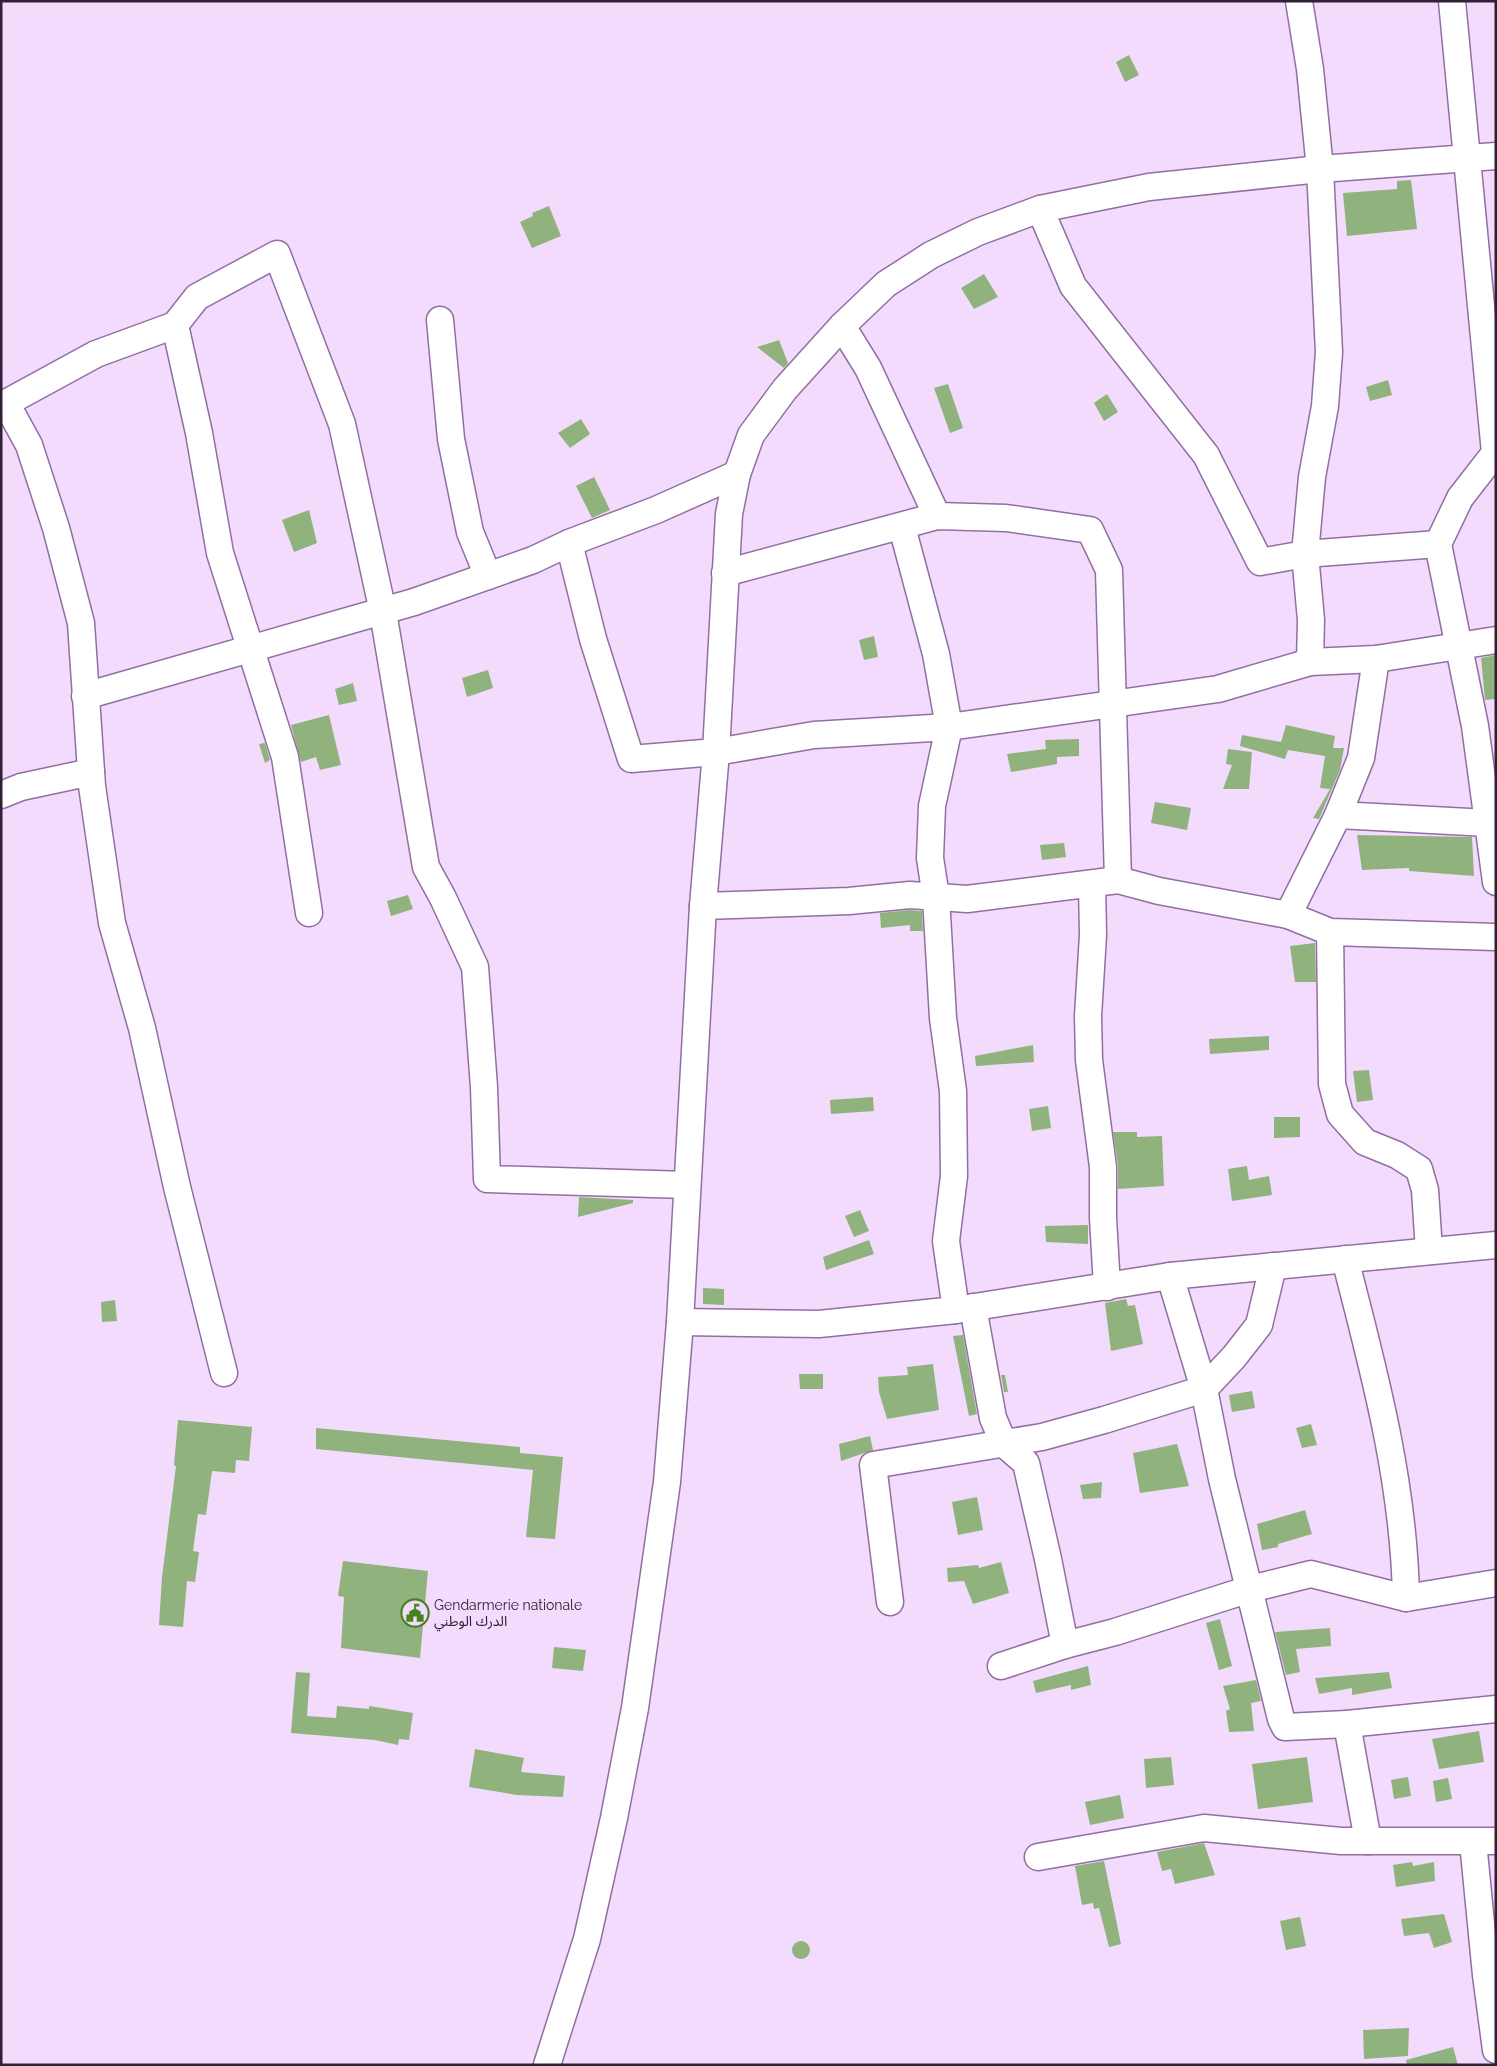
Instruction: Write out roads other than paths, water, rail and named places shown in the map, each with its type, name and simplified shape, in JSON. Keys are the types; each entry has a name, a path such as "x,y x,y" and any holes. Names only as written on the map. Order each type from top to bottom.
{"street":[{"path":"1299,1 1310,70 1320,170 1329,352 1325,406 1312,477 1305,554 1311,620 1310,662"},
{"path":"1452,1 1495,453 1460,498 1438,544 1475,726 1496,882"},
{"path":"547,2065 588,1939 635,1708 667,1482 680,1322 703,906 716,752 729,514 737,474 751,435 784,389 842,326 886,284 931,255 978,232 1040,208 1149,187 1320,170 1496,156"},
{"path":"1040,208 1073,286 1206,455 1260,562 1305,554 1438,544"},
{"path":"224,1373 177,1187 142,1028 112,923 91,772 80,623 56,528 29,445 6,403 96,354 175,325 197,297 277,254 342,424 383,612 426,867 476,967 484,1087 486,1179 687,1185"},
{"path":"440,320 451,439 470,532 488,576"},
{"path":"175,325 199,433 220,553 285,757 309,913"},
{"path":"842,326 868,368 937,516"},
{"path":"85,696 383,612 533,560 570,543 656,510 737,474"},
{"path":"725,573 902,527 937,516 1006,518 1090,530 1109,570 1112,633 1111,704 1118,824 1118,880"},
{"path":"902,527 936,654 949,727 932,806 930,858 936,897 943,1018 953,1091 954,1176 946,1240 993,1418 1004,1444 1026,1463 1065,1645"},
{"path":"570,543 594,639 631,759 716,752 814,735 949,727 1218,689 1310,662 1376,659 1496,640"},
{"path":"1288,915 1338,815 1361,758 1376,659"},
{"path":"1,795 20,787 91,772"},
{"path":"1338,815 1488,823"},
{"path":"703,906 849,901 910,895 966,899 1118,880 1159,891 1288,915 1330,932 1496,938"},
{"path":"1092,884 1093,935 1088,1016 1089,1060 1103,1167 1103,1218 1107,1287"},
{"path":"1330,932 1332,1084 1340,1114 1366,1142 1397,1155 1419,1169 1425,1190 1429,1251"},
{"path":"680,1322 819,1324 965,1309 1170,1276 1496,1245"},
{"path":"1345,1259 1382,1402 1405,1548 1406,1598"},
{"path":"890,1602 873,1465 1004,1444 1104,1420 1204,1388 1234,1357 1259,1324 1273,1266"},
{"path":"1170,1276 1204,1388 1222,1479 1281,1720 1285,1727 1347,1724 1496,1709"},
{"path":"1001,1666 1250,1589 1311,1574 1406,1598 1496,1583"},
{"path":"1347,1724 1368,1841"},
{"path":"1038,1858 1204,1828 1341,1841 1484,1842 1486,1975 1496,2050"}],"place":[{"name":"Gendarmerie nationale الدرك الوطني","path":"415,1613"}]}
